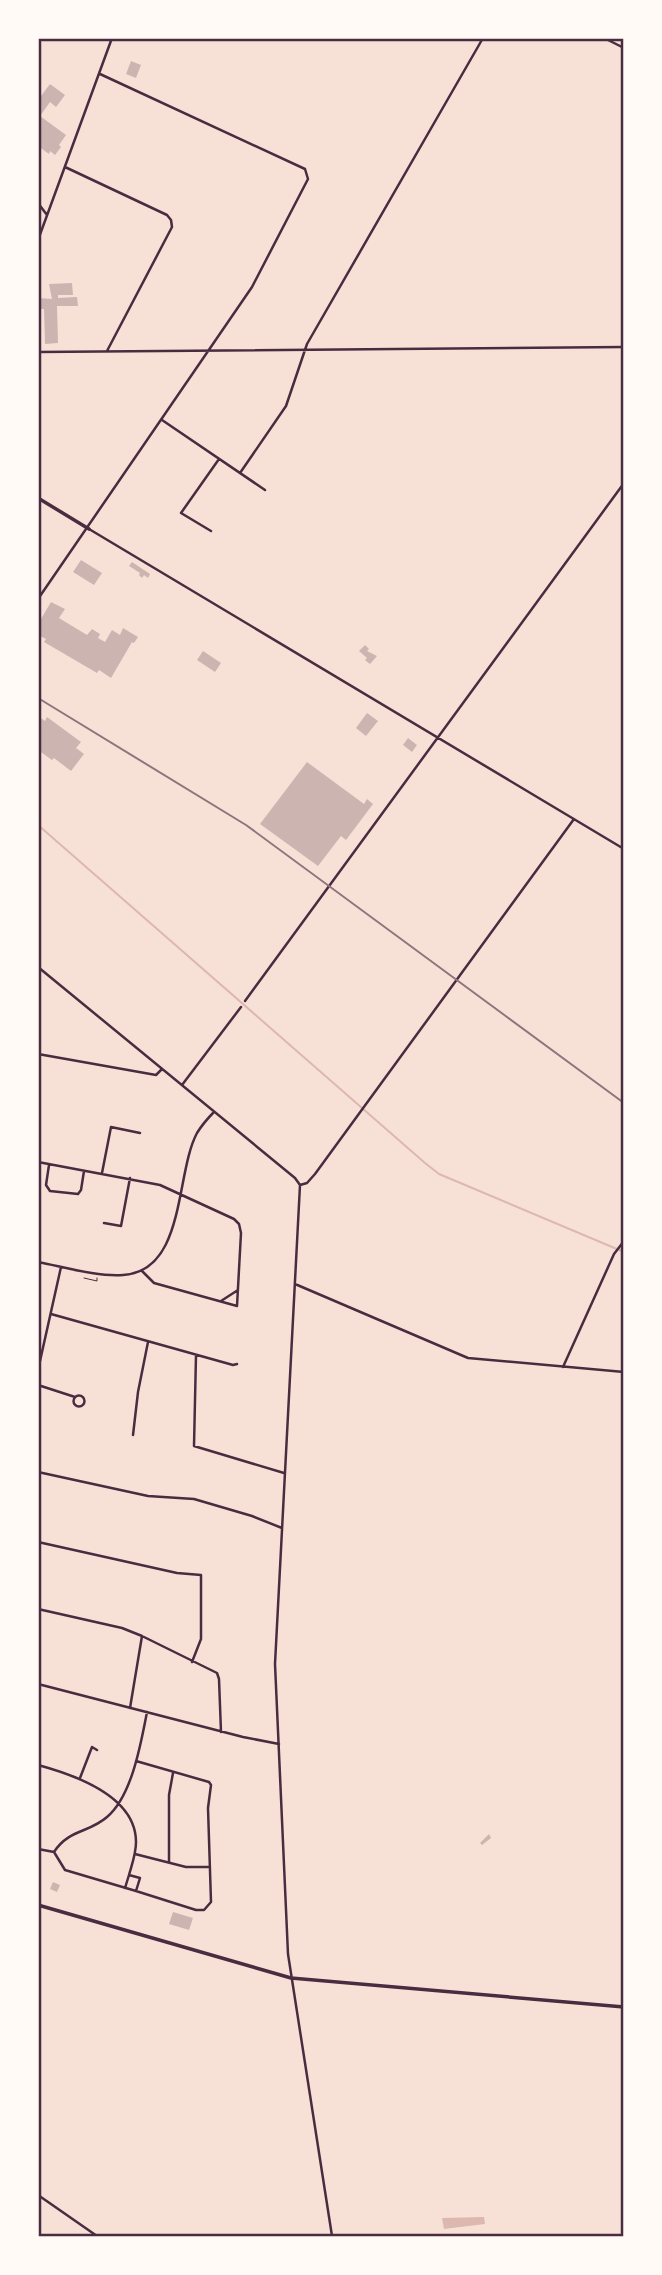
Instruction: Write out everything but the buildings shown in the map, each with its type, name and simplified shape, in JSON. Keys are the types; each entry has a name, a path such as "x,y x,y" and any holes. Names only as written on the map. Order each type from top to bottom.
{"main road":[{"path":"38,498 89,528"},
{"path":"38,1905 291,1978 624,2007"}],"street":[{"path":"38,240 112,38"},
{"path":"240,474 286,406 294,390 304,350 483,38"},
{"path":"604,38 624,48"},
{"path":"38,600 251,287 309,179 305,169 100,74"},
{"path":"65,167 167,215 171,220 172,227 107,351"},
{"path":"38,204 48,215"},
{"path":"38,352 624,347"},
{"path":"162,420 265,491"},
{"path":"211,531 181,513 219,459"},
{"path":"245,1001 624,483"},
{"path":"89,528 624,849"},
{"path":"300,1185 315,1174 574,819"},
{"path":"38,967 295,1178 300,1185 275,1664 285,1924 291,1978 332,2236"},
{"path":"182,1086 241,1007"},
{"path":"38,1054 156,1075 163,1069"},
{"path":"38,1262 111,1275 142,1271 154,1263 163,1252 197,1133 214,1112"},
{"path":"102,1173 111,1127 140,1133"},
{"path":"38,1163 160,1185 234,1219 239,1224 241,1233 237,1306 154,1283 142,1271"},
{"path":"49,1165 46,1188 72,1195 81,1191 84,1171"},
{"path":"104,1223 121,1226 130,1178"},
{"path":"563,1367 614,1254 624,1241"},
{"path":"38,1370 61,1266"},
{"path":"295,1284 468,1358 624,1372"},
{"path":"220,1301 238,1290"},
{"path":"51,1314 237,1364"},
{"path":"133,1435 148,1342"},
{"path":"196,1355 194,1446 285,1474"},
{"path":"38,1385 75,1397"},
{"path":"38,1472 148,1496 194,1499 282,1528"},
{"path":"38,1542 201,1576 201,1640 192,1662"},
{"path":"38,1609 106,1624 142,1636 217,1673 221,1732"},
{"path":"130,1708 142,1636"},
{"path":"38,1684 221,1732 279,1744"},
{"path":"54,1852 65,1838 108,1817 130,1783 148,1712"},
{"path":"85,1745 97,1749"},
{"path":"80,1778 92,1747"},
{"path":"38,1849 54,1852 65,1870 196,1910 204,1910 211,1902 208,1808 211,1785 136,1761"},
{"path":"38,1765 80,1778 96,1787 117,1803 130,1819 135,1831 135,1854 125,1888"},
{"path":"169,1863 169,1795 173,1773"},
{"path":"135,1854 186,1867 211,1867"},
{"path":"129,1875 140,1878 136,1891"},
{"path":"38,2196 97,2236"}],"shaded area":[{"path":"484,2217 485,2224 444,2229 442,2218"}],"waterway":[{"path":"38,825 439,1174 624,1252"}],"railway":[{"path":"38,698 246,825 624,1103"}]}
